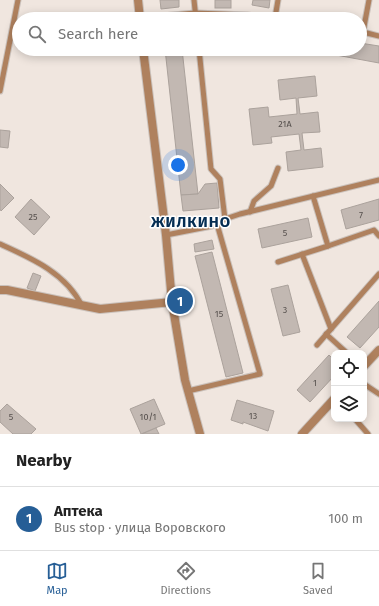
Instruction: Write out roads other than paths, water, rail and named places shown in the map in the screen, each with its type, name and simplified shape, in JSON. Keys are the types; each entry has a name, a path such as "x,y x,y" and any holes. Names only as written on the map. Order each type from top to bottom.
{"street":[{"path":"138,0 139,12"},
{"path":"144,56 166,235 172,302 188,391 200,434"},
{"path":"0,290 8,290 100,309 172,302"},
{"path":"367,363 379,350"},
{"path":"302,434 331,402"}],"lane":[{"path":"16,12 18,0"},
{"path":"194,0 195,12"},
{"path":"276,12 278,0"},
{"path":"366,12 369,0"},
{"path":"0,91 12,30"},
{"path":"367,33 379,36"},
{"path":"200,56 211,169 220,179 225,219"},
{"path":"250,212 254,201 271,186 278,168"},
{"path":"166,235 212,226 225,219 250,212 379,180"},
{"path":"313,196 328,246"},
{"path":"188,391 260,374 217,224"},
{"path":"278,262 374,230 379,236"},
{"path":"0,244 39,262 66,283 77,294 82,306"},
{"path":"302,254 331,329"},
{"path":"316,345 379,274"},
{"path":"326,334 344,350"},
{"path":"367,386 379,394"},
{"path":"358,422 368,434"}],"place":[{"name":"Аптека","path":"180,301"}],"district":[{"name":"ЖИЛКИНО","path":"191,222"}]}
